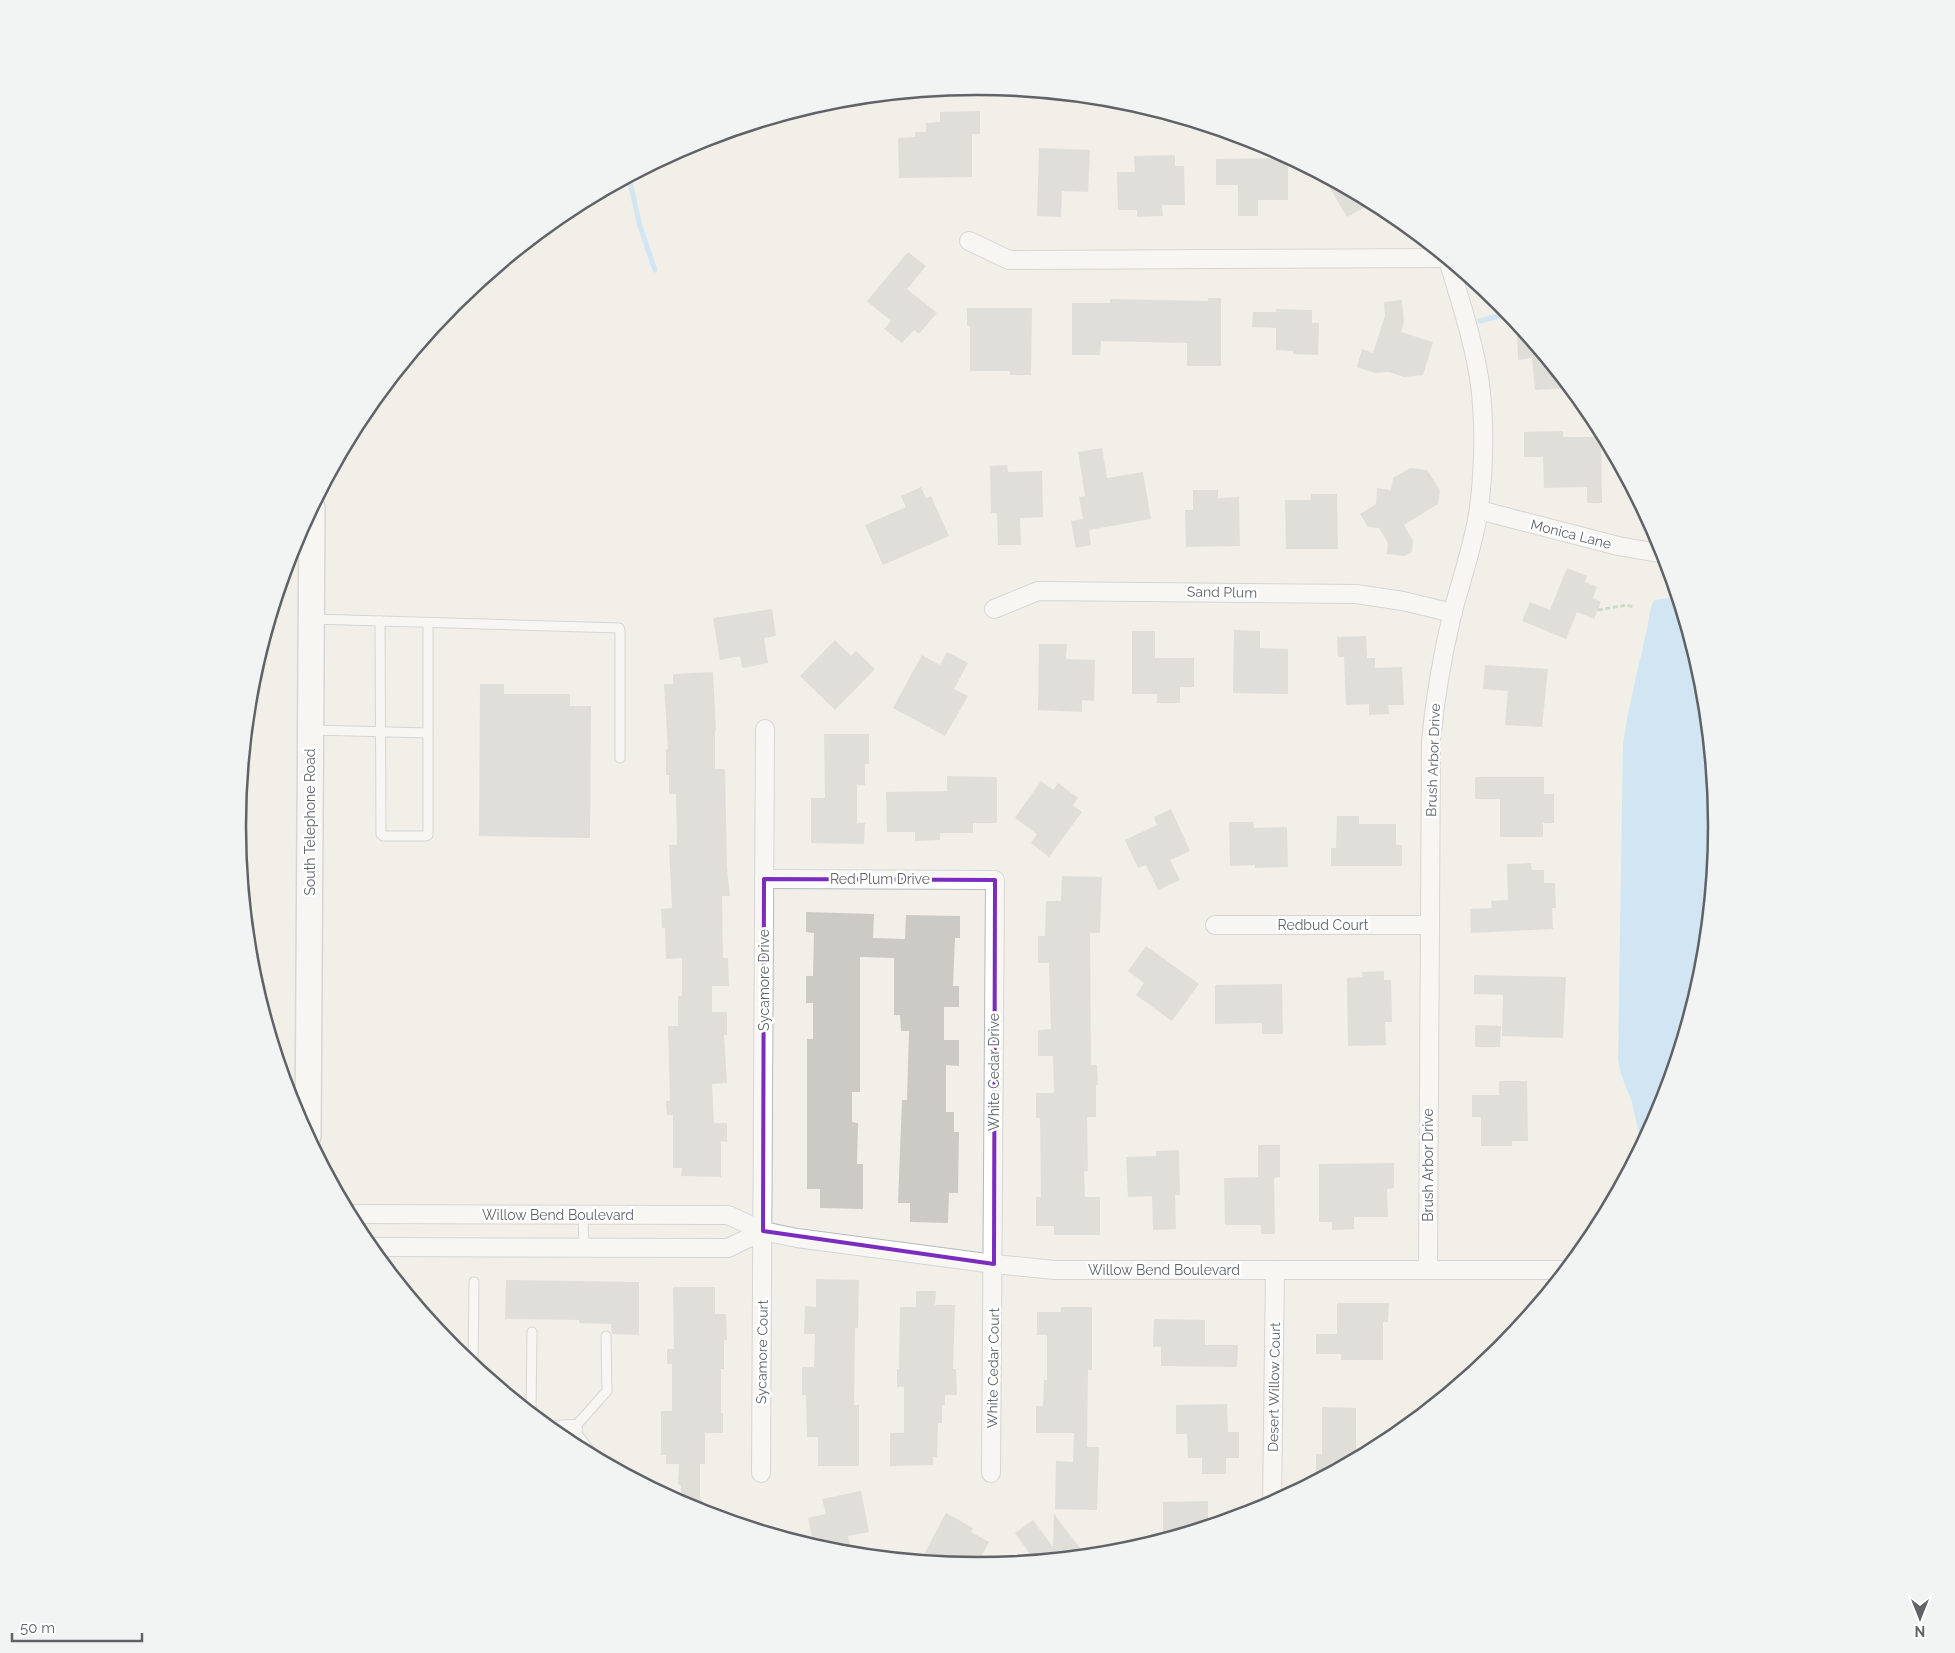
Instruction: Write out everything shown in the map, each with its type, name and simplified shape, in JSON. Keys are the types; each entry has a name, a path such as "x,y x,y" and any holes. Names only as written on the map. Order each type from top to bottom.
{"main road":[{"name":"South Telephone Road","path":"308,1120 312,524"}],"street":[{"path":"969,241 1009,260 1439,259"},
{"name":"Brush Arbor Drive","path":"1428,1270 1431,741 1440,671 1453,613 1468,564 1479,510 1484,448 1484,423 1480,383 1471,338 1450,269"},
{"name":"Monica Lane","path":"1479,510 1618,546 1655,552"},
{"name":"Sand Plum","path":"994,609 1038,591 1356,594 1403,601 1453,613"},
{"name":"Sycamore Drive","path":"763,1232 765,730"},
{"name":"Red Plum Drive","path":"764,879 995,880"},
{"name":"White Cedar Drive","path":"994,1264 995,880"},
{"name":"Redbud Court","path":"1215,925 1430,925"},
{"name":"Willow Bend Boulevard","path":"357,1214 728,1215 763,1232 807,1240 1055,1270 1559,1270"},
{"path":"379,1247 584,1246 728,1248 763,1232"},
{"name":"Sycamore Court","path":"761,1473 763,1232"},
{"name":"White Cedar Court","path":"991,1473 994,1264"},
{"name":"Desert Willow Court","path":"1272,1495 1275,1270"},
{"path":"564,1430 573,1430"}],"lane":[{"path":"311,619 619,628 620,758"},
{"path":"380,621 381,834 383,836 427,836 428,623"},
{"path":"311,730 428,733"},
{"path":"583,1215 584,1246"},
{"path":"474,1282 474,1357"},
{"path":"531,1406 532,1332"},
{"path":"583,1442 573,1430 607,1392 606,1336"}],"path":[{"path":"1598,610 1627,605 1633,607"}],"highlighted area":[{"path":"764,879 995,880 994,1264 763,1231"}],"water":[{"path":"1672,598 1684,637 1703,731 1709,826 1703,922 1695,969 1684,1016 1670,1062 1640,1137 1632,1102 1621,1074 1618,1060 1623,745 1630,704 1654,600"}],"building":[{"path":"980,111 980,134 972,134 972,177 899,178 898,138 915,137 915,132 926,132 926,123 940,122 940,112"},
{"path":"1039,148 1090,150 1088,192 1062,191 1061,217 1037,216"},
{"path":"1175,155 1175,166 1184,166 1185,205 1162,205 1163,216 1137,217 1137,210 1118,210 1117,172 1135,172 1134,156"},
{"path":"1274,158 1288,164 1288,200 1258,200 1258,216 1238,216 1238,185 1216,185 1216,159"},
{"path":"1328,185 1365,206 1347,217"},
{"path":"908,252 926,266 907,289 937,313 919,334 914,330 902,343 884,329 891,321 867,301"},
{"path":"1208,298 1221,298 1221,366 1187,366 1187,343 1101,341 1100,355 1072,355 1072,303 1110,303 1110,299 1208,301"},
{"path":"1402,300 1404,322 1401,332 1433,342 1423,375 1404,377 1389,372 1375,373 1357,367 1362,349 1373,353 1385,316 1384,302"},
{"path":"967,308 1032,308 1031,375 1010,375 1010,371 970,371 970,326 967,326"},
{"path":"1276,309 1312,310 1312,323 1319,323 1318,355 1293,354 1293,351 1276,350 1276,328 1252,327 1253,312 1276,312"},
{"path":"1517,336 1519,336 1527,344 1563,388 1535,390 1532,358 1518,360"},
{"path":"1563,431 1563,437 1596,437 1601,445 1602,503 1587,503 1587,487 1544,488 1543,457 1524,457 1524,432"},
{"path":"1102,448 1107,478 1143,472 1151,519 1089,530 1091,545 1076,548 1071,521 1083,519 1079,497 1085,496 1078,452"},
{"path":"1007,465 1008,472 1042,471 1043,517 1020,518 1021,545 998,545 997,513 991,513 990,466"},
{"path":"1410,468 1427,470 1440,490 1438,504 1404,525 1413,541 1412,552 1405,556 1387,554 1388,543 1379,528 1368,527 1360,514 1376,504 1377,488 1391,490 1393,478"},
{"path":"921,487 926,498 931,496 949,536 883,565 865,525 906,507 901,496"},
{"path":"1193,490 1218,490 1218,498 1239,497 1240,546 1186,547 1185,510 1193,510"},
{"path":"1311,494 1337,494 1338,549 1286,549 1285,500 1311,500"},
{"path":"1567,568 1587,576 1585,582 1597,587 1593,598 1601,602 1594,619 1577,612 1566,639 1522,621 1530,602 1550,610"},
{"path":"772,609 776,636 764,638 768,663 742,668 740,656 720,660 713,618"},
{"path":"1234,630 1260,631 1260,648 1288,649 1288,694 1233,693"},
{"path":"1132,631 1155,631 1155,658 1194,658 1194,687 1180,687 1180,703 1157,703 1157,694 1132,694"},
{"path":"1366,636 1367,658 1375,658 1375,668 1402,667 1404,705 1388,705 1389,714 1369,715 1369,704 1346,705 1344,657 1338,657 1337,637"},
{"path":"835,640 851,656 856,651 875,669 835,710 800,676"},
{"path":"1039,644 1067,644 1066,659 1095,660 1094,701 1082,700 1082,712 1038,710"},
{"path":"947,652 968,663 954,689 968,696 945,736 893,708 922,655 940,665"},
{"path":"1485,665 1548,669 1542,727 1505,725 1508,691 1483,689"},
{"path":"713,672 716,731 715,769 725,769 727,868 730,896 722,896 723,958 728,958 729,986 712,986 712,1012 727,1012 727,1035 724,1035 727,1083 712,1084 714,1123 727,1123 727,1142 721,1141 721,1177 681,1176 682,1168 673,1168 673,1115 667,1115 666,1101 670,1101 668,1026 678,1026 678,996 682,996 682,958 666,959 665,928 662,928 661,909 672,908 669,845 677,845 676,794 669,794 669,775 666,775 666,749 668,749 664,684 673,684 673,674"},
{"path":"480,684 504,684 504,694 570,694 570,706 591,706 590,838 479,836"},
{"path":"824,734 869,734 869,764 865,764 865,785 857,785 857,823 865,823 864,844 811,843 811,798 825,798"},
{"path":"947,776 997,777 997,823 973,823 973,833 940,833 940,840 915,841 915,832 887,832 886,792 947,791"},
{"path":"1475,777 1544,777 1544,794 1554,794 1554,823 1543,823 1543,837 1500,837 1500,799 1475,799"},
{"path":"1041,781 1053,790 1058,783 1078,798 1073,805 1082,812 1049,857 1031,843 1037,834 1015,818"},
{"path":"1171,809 1190,851 1170,860 1180,880 1158,890 1146,865 1138,868 1125,840 1157,825 1154,817"},
{"path":"1337,816 1359,816 1359,824 1396,824 1396,845 1402,845 1402,866 1331,866 1331,848 1336,848"},
{"path":"1229,822 1253,822 1254,828 1287,827 1288,867 1255,868 1255,865 1230,866"},
{"path":"1531,863 1532,870 1544,870 1544,883 1555,883 1556,908 1552,908 1553,929 1471,933 1470,909 1492,908 1491,901 1508,900 1507,864"},
{"path":"1062,876 1102,877 1100,933 1090,933 1091,1065 1097,1065 1098,1085 1096,1085 1096,1117 1087,1117 1088,1171 1084,1171 1085,1197 1100,1197 1100,1235 1054,1235 1054,1226 1036,1226 1036,1197 1041,1197 1040,1118 1036,1118 1036,1093 1054,1093 1053,1056 1038,1056 1038,1030 1051,1029 1049,963 1038,963 1038,936 1045,936 1046,901 1061,901"},
{"path":"806,912 874,914 873,938 905,939 906,915 960,916 960,938 955,938 953,986 959,986 959,1007 944,1007 944,1040 959,1040 959,1066 946,1065 946,1112 954,1112 954,1132 959,1132 958,1193 949,1193 948,1223 910,1222 910,1203 898,1203 902,1100 907,1100 909,1031 901,1031 900,1015 894,1015 894,958 860,957 860,1092 852,1092 852,1122 858,1123 857,1164 863,1164 863,1209 820,1208 820,1189 807,1189 807,1039 813,1039 813,1003 806,1003 806,976 813,976 814,933 806,932"},
{"path":"1146,946 1199,984 1172,1021 1136,995 1144,983 1128,971"},
{"path":"1384,971 1384,980 1391,980 1392,1022 1385,1022 1386,1045 1348,1046 1347,978 1363,977 1362,972"},
{"path":"1474,975 1566,977 1563,1038 1502,1036 1503,995 1474,994"},
{"path":"1282,984 1283,1034 1262,1034 1262,1023 1215,1024 1215,985"},
{"path":"1475,1025 1501,1026 1500,1047 1475,1047"},
{"path":"1499,1081 1527,1081 1528,1141 1512,1141 1512,1146 1481,1146 1481,1117 1472,1117 1472,1095 1499,1095"},
{"path":"1258,1145 1280,1145 1280,1177 1274,1178 1275,1234 1261,1234 1261,1225 1225,1225 1224,1178 1258,1177"},
{"path":"1179,1150 1180,1195 1175,1195 1176,1229 1153,1230 1152,1196 1128,1197 1126,1157 1156,1156 1156,1151"},
{"path":"1394,1163 1394,1188 1387,1189 1388,1217 1354,1217 1354,1229 1332,1230 1332,1222 1319,1222 1319,1164"},
{"path":"816,1279 859,1280 858,1328 855,1328 854,1405 859,1405 859,1466 818,1466 818,1437 807,1437 806,1395 802,1395 802,1367 814,1367 815,1334 804,1334 805,1306 816,1307"},
{"path":"506,1280 639,1282 639,1335 612,1334 611,1324 579,1323 579,1320 505,1319"},
{"path":"673,1287 715,1287 715,1314 726,1314 727,1340 724,1340 724,1369 721,1369 723,1433 705,1433 705,1464 700,1464 700,1499 707,1506 681,1495 681,1486 678,1484 679,1464 666,1464 666,1455 661,1455 661,1411 672,1411 672,1364 667,1364 667,1349 674,1349"},
{"path":"916,1291 936,1291 935,1305 955,1305 953,1369 956,1369 957,1395 945,1395 945,1405 942,1405 942,1423 938,1423 937,1457 933,1457 933,1465 890,1466 890,1433 904,1433 904,1387 897,1387 900,1307 916,1307"},
{"path":"1337,1303 1389,1303 1388,1322 1383,1322 1383,1360 1341,1360 1341,1354 1316,1354 1316,1334 1337,1334"},
{"path":"1061,1307 1092,1307 1092,1370 1088,1370 1087,1447 1099,1447 1097,1510 1055,1509 1056,1461 1073,1462 1074,1433 1036,1433 1036,1406 1043,1406 1044,1380 1047,1380 1047,1335 1037,1335 1037,1312 1061,1312"},
{"path":"1154,1319 1205,1320 1205,1345 1238,1345 1237,1367 1161,1366 1161,1347 1153,1347"},
{"path":"1227,1404 1228,1432 1239,1432 1239,1458 1226,1458 1226,1474 1202,1474 1202,1458 1188,1458 1187,1434 1176,1434 1176,1405"},
{"path":"1322,1407 1356,1408 1356,1452 1316,1474 1316,1454 1322,1454"},
{"path":"861,1491 869,1532 848,1536 850,1547 812,1539 808,1518 826,1514 822,1499"},
{"path":"1208,1501 1208,1521 1163,1534 1163,1502"},
{"path":"946,1513 973,1528 971,1532 989,1542 981,1558 923,1555"},
{"path":"1054,1514 1082,1551 1031,1555 1015,1533 1033,1520 1053,1547"}],"waterway":[{"path":"630,183 640,226 655,270"},
{"path":"1480,321 1501,315"}]}
